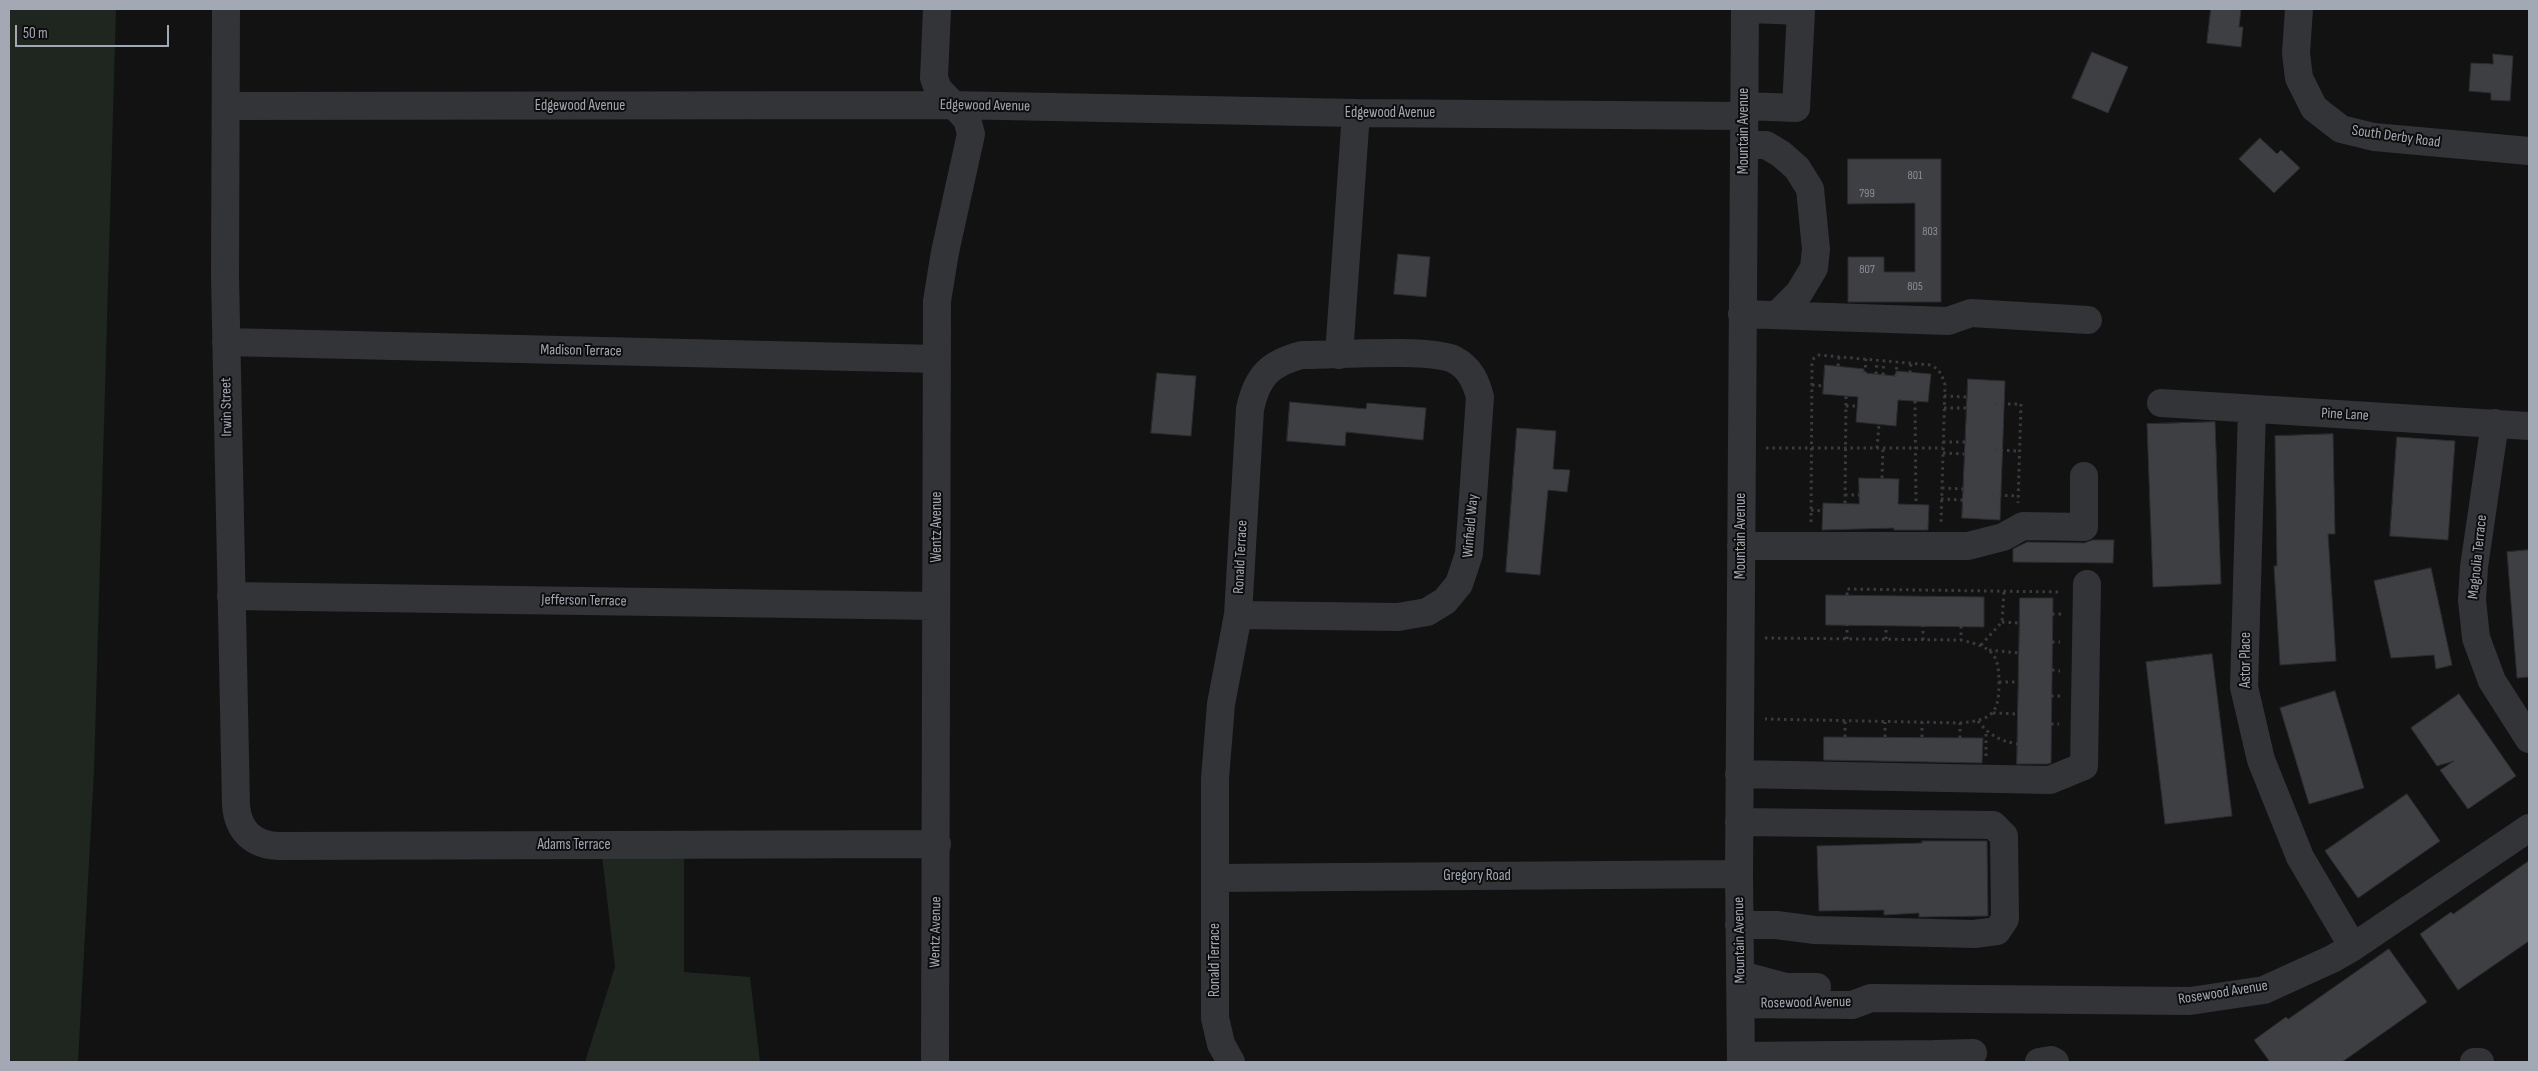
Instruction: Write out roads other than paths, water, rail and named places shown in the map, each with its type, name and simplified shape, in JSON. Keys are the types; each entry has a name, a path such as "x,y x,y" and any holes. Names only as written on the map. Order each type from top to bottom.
{"street":[{"name":"Irwin Street","path":"226,9 226,342 236,805"},
{"name":"Wentz Avenue","path":"935,1062 937,301 945,252 971,134 967,119 951,105 938,89 934,78 937,9"},
{"name":"Mountain Avenue","path":"1741,1059 1738,874 1745,9"},
{"name":"Edgewood Avenue","path":"226,106 951,105 1356,113 1745,111 1796,108 1801,11 1750,9"},
{"name":"South Derby Road","path":"2299,9 2296,53 2299,78 2314,108 2341,129 2374,137 2529,151"},
{"path":"1339,355 1356,113"},
{"path":"1745,146 1766,146 1781,154 1797,168 1810,189 1816,249 1814,268 1799,293 1778,314"},
{"path":"1742,314 1948,321 1971,313 2088,320"},
{"name":"Madison Terrace","path":"226,342 937,359"},
{"name":"Ronald Terrace","path":"1230,1062 1221,1044 1214,1018 1216,779 1221,704 1238,615 1250,409 1253,392 1270,368 1285,359 1302,355 1339,355"},
{"name":"Winfield Way","path":"1238,615 1413,616 1427,612 1445,601 1459,584 1468,564 1480,397 1476,383 1468,370 1456,361 1442,356 1339,355"},
{"name":"Pine Lane","path":"2161,403 2529,426"},
{"name":"Astor Place","path":"2252,409 2244,687 2260,760 2300,857 2353,947"},
{"name":"Magnolia Terrace","path":"2495,423 2474,568 2472,600 2476,638 2492,681 2529,739"},
{"path":"1741,546 1968,546 2003,537 2023,526 2084,527 2084,476"},
{"path":"1739,774 2050,780 2074,772 2084,766 2087,584"},
{"name":"Jefferson Terrace","path":"231,596 936,606"},
{"name":"Adams Terrace","path":"236,805 237,816 244,831 252,839 267,846 937,844"},
{"path":"1739,822 1992,825 2004,836 2005,919 1997,931 1974,934 1815,930 1785,926 1739,924"},
{"name":"Rosewood Avenue","path":"1741,1004 1852,1005 1871,998 2190,1001 2264,990 2332,959 2353,947 2529,828"},
{"name":"Gregory Road","path":"1215,878 1738,874"},
{"name":"Rosewood Avenue","path":"1740,976 1786,987 1852,987 1871,998"},
{"path":"1741,1059 1936,1058 1973,1053"},
{"path":"2039,1062 2051,1060 2055,1062"},
{"path":"2474,1062 2480,1062"}]}
